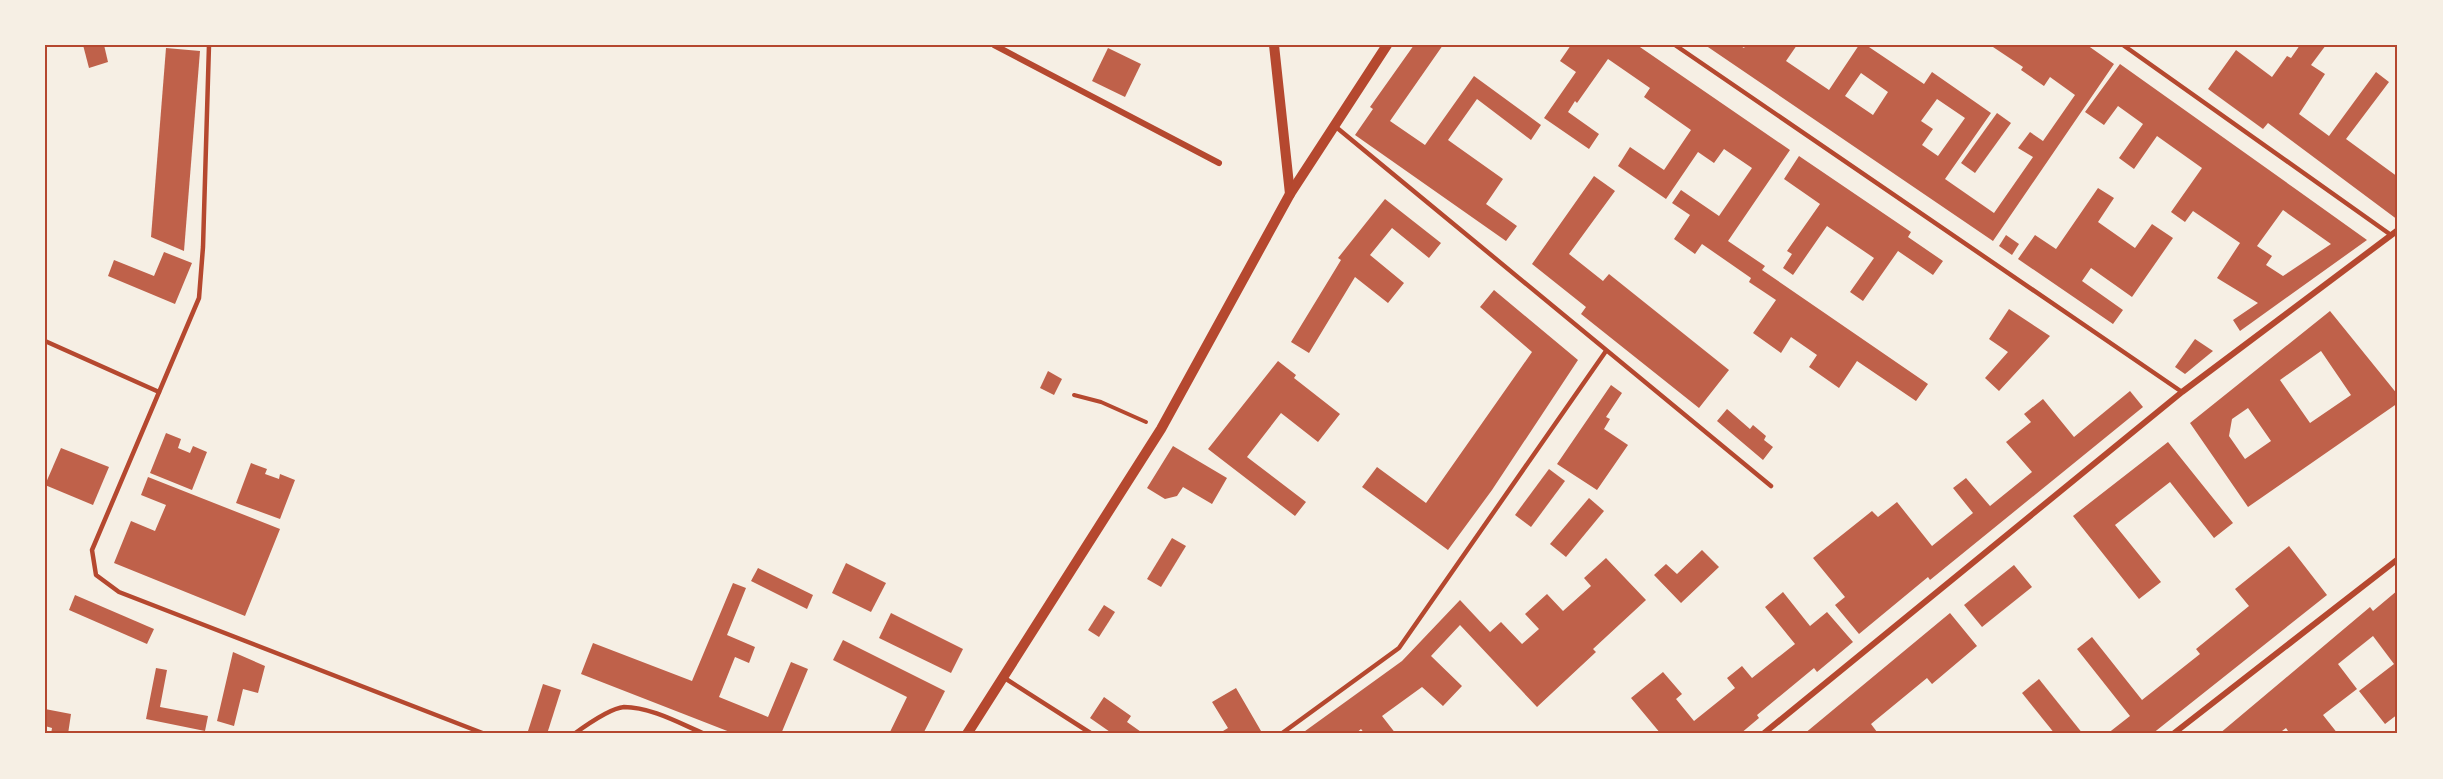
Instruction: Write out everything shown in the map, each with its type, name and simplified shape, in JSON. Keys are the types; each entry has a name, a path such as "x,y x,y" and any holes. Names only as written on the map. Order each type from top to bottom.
{"street":[{"path":"994,45 1218,163"},
{"path":"1274,45 1290,194"},
{"path":"967,734 1161,429 1290,194 1387,45"},
{"path":"1763,734 2182,392 2398,230"},
{"path":"2173,734 2398,559"}],"lane":[{"path":"209,45 203,247 199,298 92,550 96,575 119,592 485,734"},
{"path":"1675,45 2182,392"},
{"path":"2123,45 2391,235"},
{"path":"1334,125 1771,486"},
{"path":"45,341 159,392"},
{"path":"1281,734 1399,648 1606,351"},
{"path":"1002,676 1092,734"},
{"path":"574,734 587,724 622,707 646,711 705,734"}],"path":[{"path":"1074,394 1101,402 1161,429"}],"building":[{"path":"83,45 104,45 108,62 89,68"},
{"path":"1414,45 1443,45 1390,121 1425,145 1474,76 1541,125 1531,140 1477,99 1448,140 1503,179 1486,204 1517,226 1506,241 1355,135 1373,109 1370,107"},
{"path":"1571,45 1637,45 1790,150 1728,241 1765,266 1762,270 1928,384 1916,401 1857,361 1839,388 1809,367 1817,355 1791,337 1781,353 1753,333 1776,300 1749,282 1751,278 1702,244 1695,254 1674,239 1690,215 1672,203 1681,190 1719,216 1752,168 1724,149 1714,163 1698,152 1666,199 1618,166 1630,147 1664,170 1691,130 1644,97 1650,88 1608,59 1568,112 1599,134 1589,149 1544,118 1576,72 1560,61"},
{"path":"1705,45 1739,45 1744,48 1746,45 1797,45 1786,61 1829,90 1859,45 1866,45 1924,84 1932,72 1991,113 1945,179 1994,213 2033,157 2018,148 2030,132 2043,141 2075,95 2050,77 2044,86 2021,70 2023,67 1990,45 2087,45 2114,64 1993,241","holes":["1861,73 1888,92 1873,115 1845,96","1937,99 1965,118 1938,156 1922,145 1933,129 1921,121"]},
{"path":"2300,45 2326,45 2311,65 2325,74 2299,114 2329,136 2376,72 2389,82 2346,139 2398,177 2398,220 2268,123 2263,129 2208,89 2236,50 2272,77 2287,56 2291,58"},
{"path":"166,48 200,51 184,251 151,237"},
{"path":"1108,48 1141,64 1125,97 1092,81"},
{"path":"2120,64 2367,240 2240,331 2233,320 2258,303 2217,278 2240,243 2193,211 2185,222 2171,212 2202,168 2157,136 2134,169 2119,158 2143,124 2118,106 2104,125 2085,112","holes":["2283,210 2331,244 2283,276 2266,265 2272,256 2257,246"]},
{"path":"1997,113 2011,123 1975,173 1961,163"},
{"path":"1799,156 1911,232 1908,237 1943,261 1933,275 1898,251 1863,301 1850,292 1874,258 1827,226 1793,275 1783,268 1792,254 1787,251 1820,204 1784,179"},
{"path":"1594,176 1615,191 1569,254 1603,281 1609,274 1729,370 1699,408 1581,314 1586,307 1532,264"},
{"path":"2098,188 2114,198 2098,222 2135,248 2152,224 2173,238 2132,297 2091,268 2082,281 2123,310 2113,324 2018,259 2035,235 2056,249"},
{"path":"1385,199 1441,243 1429,258 1392,228 1370,255 1404,283 1388,303 1355,277 1309,353 1291,342 1341,260 1338,258"},
{"path":"2006,235 2019,244 2012,255 1999,246"},
{"path":"164,252 192,263 175,304 108,276 114,260 154,276"},
{"path":"1494,290 1578,360 1492,490 1448,550 1362,487 1377,467 1426,503 1532,352 1480,307"},
{"path":"2009,309 2050,336 1999,391 1985,378 2008,352 1989,339"},
{"path":"2330,311 2398,395 2398,403 2248,507 2190,423","holes":["2321,351 2351,395 2310,423 2280,380","2248,408 2271,441 2245,459 2229,436 2232,419"]},
{"path":"2195,339 2213,351 2185,374 2175,367"},
{"path":"1278,361 1296,375 1294,378 1340,414 1318,442 1281,413 1247,457 1306,502 1295,516 1208,449"},
{"path":"1048,371 1062,379 1054,395 1040,388"},
{"path":"1611,385 1622,393 1606,417 1610,419 1604,429 1628,445 1597,490 1557,464"},
{"path":"2130,391 2143,407 1930,580 1928,577 1859,634 1835,605 1845,597 1813,558 1872,511 1878,517 1897,502 1932,546 1973,513 1953,488 1966,478 1990,506 2032,472 2006,442 2031,422 2024,414 2043,399 2074,437"},
{"path":"1727,409 1750,429 1753,425 1766,436 1764,440 1773,447 1763,460 1717,421"},
{"path":"166,433 181,439 178,448 190,453 193,446 207,452 192,490 150,473"},
{"path":"2168,442 2233,523 2214,538 2170,482 2115,525 2161,582 2139,599 2073,516"},
{"path":"1173,446 1227,478 1212,504 1183,487 1177,496 1165,499 1147,488"},
{"path":"61,448 109,467 93,505 45,485"},
{"path":"251,463 267,469 265,474 279,479 280,474 295,480 280,519 236,503"},
{"path":"1549,469 1565,481 1531,527 1515,515"},
{"path":"148,477 280,529 245,616 114,563 131,521 155,531 166,505 141,495"},
{"path":"1589,498 1604,511 1566,557 1550,544"},
{"path":"1172,538 1186,546 1161,587 1147,579"},
{"path":"2289,546 2327,595 2152,734 2107,734 2130,716 2077,649 2092,637 2142,700 2200,654 2196,649 2249,606 2235,589"},
{"path":"1702,550 1719,567 1681,603 1654,575 1666,564 1677,574"},
{"path":"1606,558 1646,600 1593,649 1596,652 1537,707 1460,625 1431,656 1462,686 1443,706 1422,687 1382,716 1396,734 1365,734 1361,729 1355,734 1301,734 1402,661 1460,600 1490,632 1501,622 1522,644 1539,629 1525,614 1547,594 1563,611 1591,586 1584,578"},
{"path":"846,563 886,583 871,612 832,593"},
{"path":"2014,565 2032,587 1982,627 1964,605"},
{"path":"758,568 813,595 807,609 751,581"},
{"path":"733,583 746,588 727,635 755,647 749,663 735,657 719,697 768,717 791,662 808,669 781,734 735,734 581,674 593,643 692,681"},
{"path":"2398,590 2398,714 2385,724 2359,691 2394,664 2373,636 2338,664 2357,689 2323,715 2338,734 2290,734 2286,728 2278,734 2219,734 2370,607 2373,611"},
{"path":"1783,592 1810,626 1827,612 1853,642 1817,672 1814,668 1757,715 1759,718 1740,734 1661,734 1631,698 1663,672 1682,694 1676,699 1694,721 1735,688 1727,678 1742,666 1752,678 1795,644 1765,607"},
{"path":"75,595 154,629 147,644 69,610"},
{"path":"1104,605 1115,612 1099,637 1088,630"},
{"path":"891,613 963,649 951,673 879,638"},
{"path":"1950,613 1977,646 1932,684 1927,678 1871,724 1877,732 1874,734 1804,734"},
{"path":"843,640 945,691 923,734 889,734 907,697 833,660"},
{"path":"233,652 265,666 258,693 243,689 234,726 217,721"},
{"path":"156,668 167,670 160,707 208,716 205,731 146,719"},
{"path":"2039,679 2083,734 2055,734 2022,693"},
{"path":"543,684 561,690 547,734 537,734 528,731"},
{"path":"1236,688 1261,731 1256,734 1218,734 1228,728 1212,702"},
{"path":"1104,697 1131,716 1127,722 1144,734 1113,734 1090,718"},
{"path":"45,709 71,714 68,734 51,734 52,728 45,726"}]}
